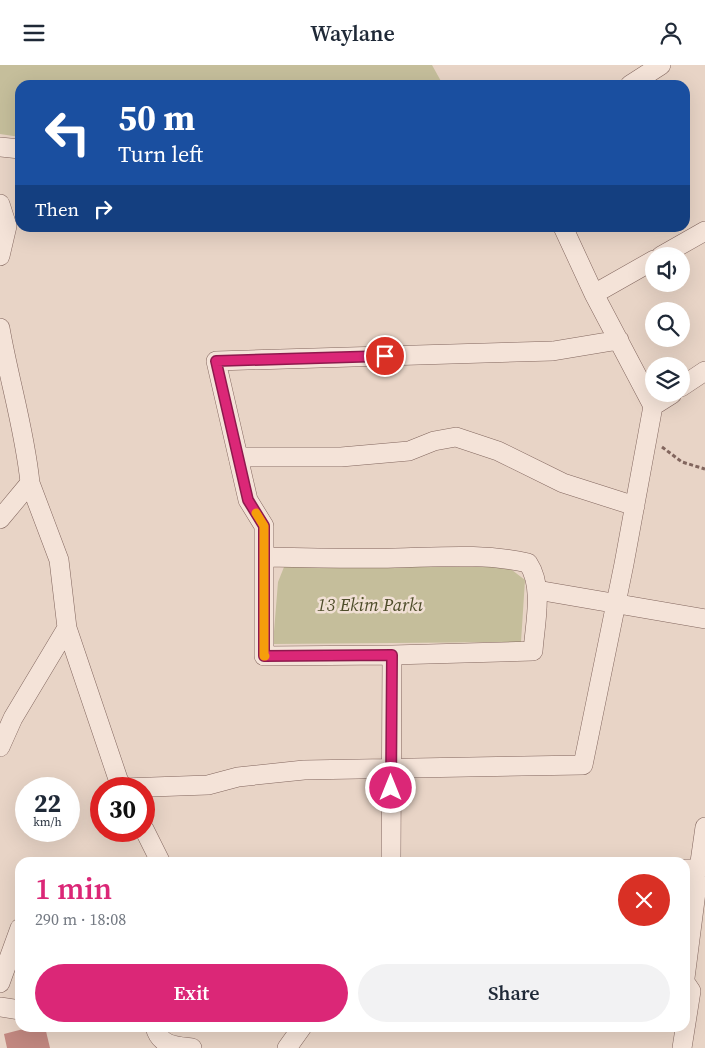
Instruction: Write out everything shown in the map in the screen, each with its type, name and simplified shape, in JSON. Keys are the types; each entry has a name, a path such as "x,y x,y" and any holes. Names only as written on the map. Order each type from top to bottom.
{"street":[{"path":"638,80 661,65"},
{"path":"0,147 15,148"},
{"path":"0,204 7,226 0,256"},
{"path":"677,247 705,231"},
{"path":"155,787 208,785 238,777 304,770 583,765 653,406 594,294 565,232"},
{"path":"594,294 645,265"},
{"path":"0,329 8,375 27,450 30,483 59,561 67,628 119,777"},
{"path":"264,557 394,558 476,555 502,557 528,563 535,575 537,590 533,651 264,656 264,557 264,526 248,500 216,361 553,351 619,340"},
{"path":"690,381 705,371"},
{"path":"653,406 659,402"},
{"path":"238,457 341,457 400,452 409,451 434,441 456,437 498,451 562,483 635,506"},
{"path":"0,519 30,483"},
{"path":"537,590 705,619"},
{"path":"0,747 14,718 67,628"},
{"path":"391,857 392,655"},
{"path":"690,901 692,869 705,827"},
{"path":"150,842 158,857"},
{"path":"0,983 15,942"},
{"path":"0,1007 15,1009"},
{"path":"156,1032 158,1037 168,1045 192,1048"},
{"path":"287,1048 298,1032"},
{"path":"682,1048 685,1032"}],"path":[{"path":"648,435 678,459 705,469"}],"green space":[{"path":"0,65 432,65 440,80 15,80 15,136 0,134"},
{"name":"13 Ekim Parkı","path":"284,567 508,567 525,580 521,642 273,644 278,582"}],"building":[{"path":"15,1031 46,1032 50,1048 7,1048 4,1034"}],"slow traffic":[{"path":"256,513 264,526 265,656"}],"route":[{"path":"385,356 216,361 248,500 264,526 264,656 392,655 391,788"}]}
